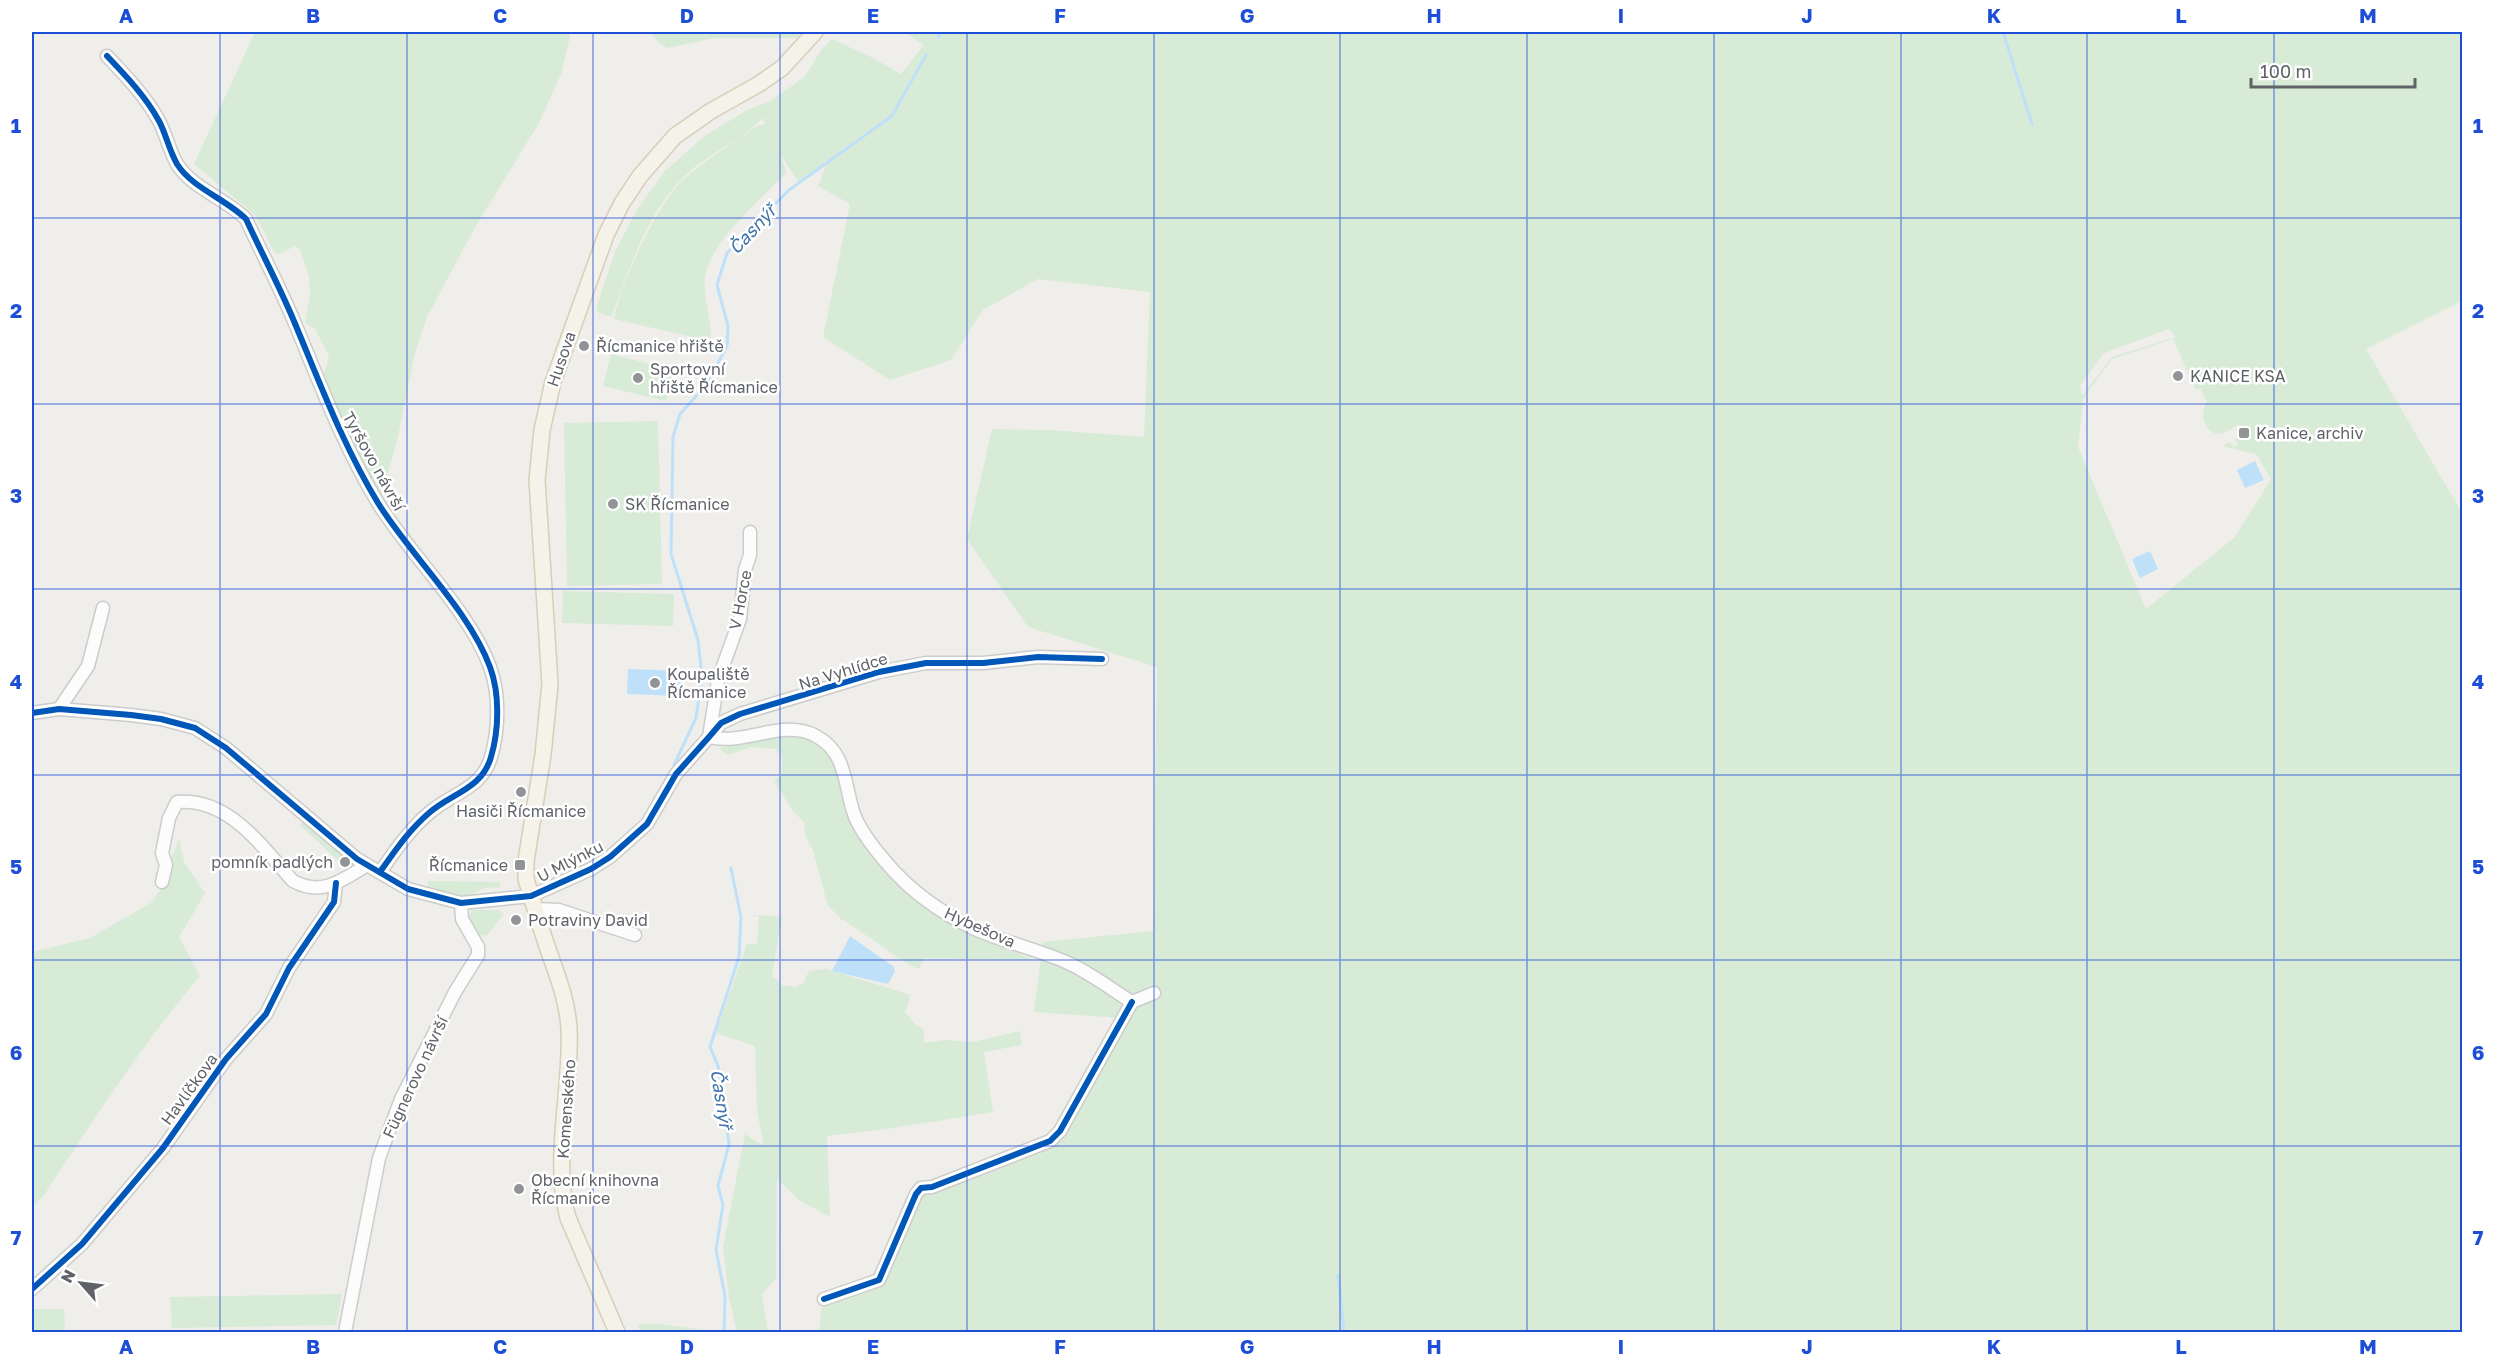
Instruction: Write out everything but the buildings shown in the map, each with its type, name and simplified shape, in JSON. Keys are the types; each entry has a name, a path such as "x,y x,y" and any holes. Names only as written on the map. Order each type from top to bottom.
{"main road":[{"name":"Husova","path":"533,903 526,879 526,861 539,784 550,684 539,522 539,455 550,393 583,295 614,219 640,176 675,136 782,68 815,32"},
{"name":"Komenského","path":"533,903 564,992 568,1025 570,1061 561,1181 563,1200 568,1218 617,1332"}],"street":[{"name":"Tyršovo návrší","path":"107,56 130,81 159,120 178,165 199,184 233,207 246,219 295,323 346,444 379,504 474,634 490,667 498,705 492,756 485,774 470,787 430,812 399,844 380,872"},
{"name":"V Horce","path":"709,737 718,680 740,619 745,570 750,555 750,532"},
{"path":"59,710 88,666 103,608"},
{"name":"Na Vyhlídce","path":"709,737 722,723 750,711 888,670 926,663 983,663 1038,657 1102,659"},
{"path":"32,713 59,710 161,719 183,724 206,734 226,748 357,859 408,889 461,903 533,903 635,935"},
{"name":"Hybešova","path":"709,737 725,740 785,730 813,734 825,741 842,761 854,813 867,836 899,876 935,908 976,929 1067,963 1132,1002"},
{"name":"U Mlýnku","path":"533,903 597,866 629,842 646,824 676,774 709,737"},
{"path":"162,882 166,865 162,853 169,819 177,802 186,801 210,806 240,823 293,881 303,886 317,889 336,883 367,865"},
{"name":"Havlíčkova","path":"32,1289 82,1244 163,1148 226,1059 266,1014 289,968 334,902 336,883"},
{"name":"Fügnerovo návrší","path":"345,1332 379,1158 401,1099 455,992 478,955 478,947 462,919 461,903"},
{"path":"824,1299 879,1280 916,1194 921,1188 932,1186 1050,1141 1059,1131 1132,1002 1154,993"}],"green space":[{"path":"255,32 571,32 561,74 539,123 474,229 427,317 415,353 397,441 381,496 358,457 323,378 329,356 315,329 305,323 310,294 309,278 301,251 295,246 279,254 274,252 256,216 194,164"},
{"path":"649,32 804,32 795,38 716,38 667,48"},
{"path":"904,32 2462,32 2462,301 2366,349 2462,513 2462,1332 819,1332 822,1302 881,1285 922,1195 1057,1142 1122,1018 1034,1012 1043,942 1153,931 1157,667 1028,627 967,539 992,429 1050,430 1144,437 1150,292 1038,279 983,310 951,360 890,380 823,337 850,204 818,186 826,166 799,183 781,155 786,173 726,236 709,264 704,285 711,333 710,341 614,319 632,264 653,223 675,188 712,157 757,126 765,124 763,118 745,134 704,160 672,190 660,206 641,241 611,317 599,313 596,308 615,252 636,211 665,171 706,135 749,109 769,102 792,86 805,76 822,49 832,39 901,74 924,45","holes":["2169,329 2176,337 2112,357 2082,396 2080,386 2104,353","2173,339 2196,390 2200,388 2207,402 2203,418 2208,429 2217,434 2224,433 2238,425 2246,431 2235,439 2238,445 2233,447 2230,442 2222,446 2256,454 2271,479 2235,537 2146,609 2078,447 2083,399 2112,359"]},
{"name":"Sportovní hřiště Řícmanice","path":"611,354 674,370 666,401 603,386"},
{"name":"SK Řícmanice","path":"658,421 662,584 567,586 564,423"},
{"path":"563,591 674,594 673,626 562,623"},
{"path":"785,736 810,741 831,756 878,860 968,931 1033,960 924,958 919,969 842,919 839,922 841,918 828,906 813,850 805,835 804,822 793,811 774,781 782,775 782,755 775,749 751,747 728,755 718,748"},
{"path":"304,822 350,858 346,868 300,825"},
{"path":"179,839 184,862 205,893 179,937 200,976 138,1056 44,1195 32,1207 32,952 90,938 151,903 164,884"},
{"path":"428,881 500,882 500,887 485,888 471,895 446,895 427,889"},
{"path":"472,910 499,910 504,914 487,935 482,936 470,922"},
{"path":"759,915 782,917 772,976 782,985 796,987 803,983 809,971 826,969 911,995 905,1012 924,1030 924,1043 944,1040 973,1042 1020,1031 1022,1045 984,1052 993,1112 827,1136 830,1217 799,1200 777,1179 776,1278 762,1294 768,1332 737,1332 729,1298 723,1247 745,1134 764,1146 757,1111 755,1046 716,1033 747,944 757,944 759,916 749,916"},
{"path":"342,1294 336,1325 172,1328 170,1297"},
{"path":"32,1309 64,1309 65,1332 32,1332"},
{"path":"638,1324 659,1324 718,1332 641,1332"}],"water":[{"path":"2255,461 2264,480 2245,488 2237,470"},
{"path":"2150,551 2158,569 2140,578 2132,559"},
{"name":"Koupaliště Řícmanice","path":"628,669 682,671 681,696 627,694"},
{"path":"850,936 894,967 895,971 888,984 832,971"}],"waterway":[{"name":"Časnýř","path":"938,37 942,32"},
{"path":"2003,32 2032,124"},
{"name":"Časnýř","path":"674,765 696,718 702,677 698,640 671,554 673,437 680,414 706,385 727,346 728,326 717,285 727,253 789,190 892,116 926,55"},
{"name":"Časnýř","path":"724,1332 725,1296 716,1250 723,1205 718,1186 729,1144 718,1066 710,1047 739,957 741,917 731,868"},
{"path":"1338,1275 1344,1332"}],"cycle path":[{"path":"107,56 154,112 174,159 183,172 200,187 246,219 366,482 391,523 454,604 481,646 490,667 496,689 497,724 494,746 487,768 473,784 438,806 415,826 380,872"},
{"path":"32,713 59,709 131,715 161,719 195,728 226,748 357,859 408,889 461,903 531,896 591,869 610,857 647,824 676,774 721,723 740,714 879,672 926,663 983,663 1038,657 1102,659"},
{"path":"32,1289 82,1244 163,1148 226,1059 266,1014 289,968 334,902 336,883"},
{"path":"824,1299 879,1280 916,1194 921,1188 932,1187 1050,1141 1060,1131 1132,1002"}],"place":[{"name":"Řícmanice hřiště","path":"584,346"},
{"name":"KANICE KSA","path":"2178,376"},
{"name":"Sportovní hřiště Řícmanice","path":"638,378"},
{"name":"Kanice, archiv","path":"2244,433"},
{"name":"SK Řícmanice","path":"613,504"},
{"name":"Koupaliště Řícmanice","path":"655,683"},
{"name":"Hasiči Řícmanice","path":"521,792"},
{"name":"pomník padlých","path":"345,862"},
{"name":"Řícmanice","path":"520,865"},
{"name":"Potraviny David","path":"516,920"},
{"name":"Obecní knihovna Řícmanice","path":"519,1189"}]}
